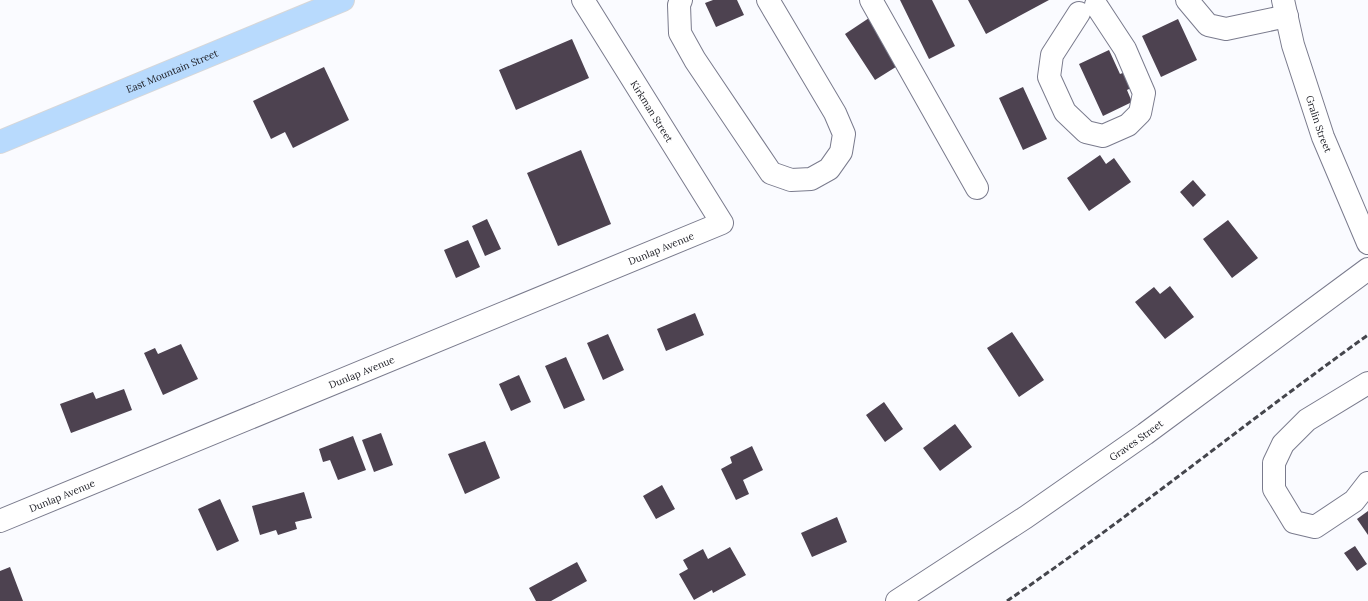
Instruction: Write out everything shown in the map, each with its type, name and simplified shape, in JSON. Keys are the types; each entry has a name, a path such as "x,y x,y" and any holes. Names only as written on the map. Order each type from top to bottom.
{"main road":[{"name":"East Mountain Street","path":"0,142 343,0"}],"street":[{"name":"Kirkman Street","path":"583,0 722,223"},
{"path":"681,0 679,5 680,33 695,60 770,173 791,180 811,179 829,169 841,152 844,134 835,113 768,0"},
{"path":"871,0 977,188"},
{"path":"1187,0 1208,25 1226,29 1285,8"},
{"path":"1089,4 1125,49 1144,93 1140,113 1128,125 1103,136 1086,132 1065,112 1049,78 1052,55 1089,4"},
{"name":"Gralin Street","path":"1285,8 1293,45 1323,137 1368,243"},
{"name":"Dunlap Avenue","path":"0,521 722,223"},
{"name":"Graves Street","path":"897,601 1026,517 1145,434 1368,269"},
{"path":"1368,383 1307,420 1283,444 1274,463 1274,489 1294,522 1315,526 1354,501 1368,483"}],"building":[{"path":"713,0 737,0 744,15 716,27 705,3"},
{"path":"900,0 932,0 955,46 929,59"},
{"path":"968,0 1049,0 986,34"},
{"path":"869,18 899,65 875,80 845,34"},
{"path":"1178,19 1197,60 1161,77 1142,36"},
{"path":"572,39 589,78 516,110 499,70"},
{"path":"1109,50 1120,74 1128,71 1135,86 1127,90 1132,102 1103,116 1079,64"},
{"path":"324,67 349,120 293,148 285,132 271,139 253,101"},
{"path":"1023,87 1047,139 1023,150 999,98"},
{"path":"581,150 611,224 558,246 527,173"},
{"path":"1100,155 1106,164 1114,158 1131,182 1089,211 1067,178"},
{"path":"1193,180 1206,195 1193,207 1180,192"},
{"path":"487,219 501,249 485,256 472,226"},
{"path":"1228,220 1258,258 1232,278 1203,239"},
{"path":"468,240 480,267 456,278 444,250"},
{"path":"1170,286 1194,317 1165,339 1135,302 1154,287 1160,294"},
{"path":"695,313 704,335 666,351 657,329"},
{"path":"1012,332 1044,380 1019,397 987,348"},
{"path":"608,334 624,370 603,380 587,343"},
{"path":"181,344 198,379 163,395 144,353 155,348 158,354"},
{"path":"566,357 585,400 564,409 545,366"},
{"path":"519,375 531,402 511,411 499,384"},
{"path":"124,389 132,410 71,433 60,404 93,392 96,399"},
{"path":"884,402 903,429 885,442 866,415"},
{"path":"955,424 972,447 940,471 923,448"},
{"path":"381,433 393,465 374,472 362,440"},
{"path":"353,436 366,470 338,480 330,460 323,462 319,449"},
{"path":"485,441 500,478 465,494 448,454"},
{"path":"752,446 763,470 743,480 749,494 736,500 721,469 732,463 730,457"},
{"path":"662,485 675,509 656,519 643,496"},
{"path":"304,492 312,518 295,522 297,529 278,535 276,530 260,535 252,506"},
{"path":"220,499 239,541 217,551 198,509"},
{"path":"1368,511 1368,535 1357,519"},
{"path":"837,517 847,542 812,557 801,533"},
{"path":"1355,546 1367,564 1357,571 1344,553"},
{"path":"730,547 746,575 713,593 712,590 694,600 679,574 688,569 683,560 703,549 708,559"},
{"path":"577,562 587,581 551,601 536,601 529,588"},
{"path":"10,567 23,601 0,601 0,571"}],"railway":[{"path":"1007,601 1143,503 1277,401 1368,335"}]}
